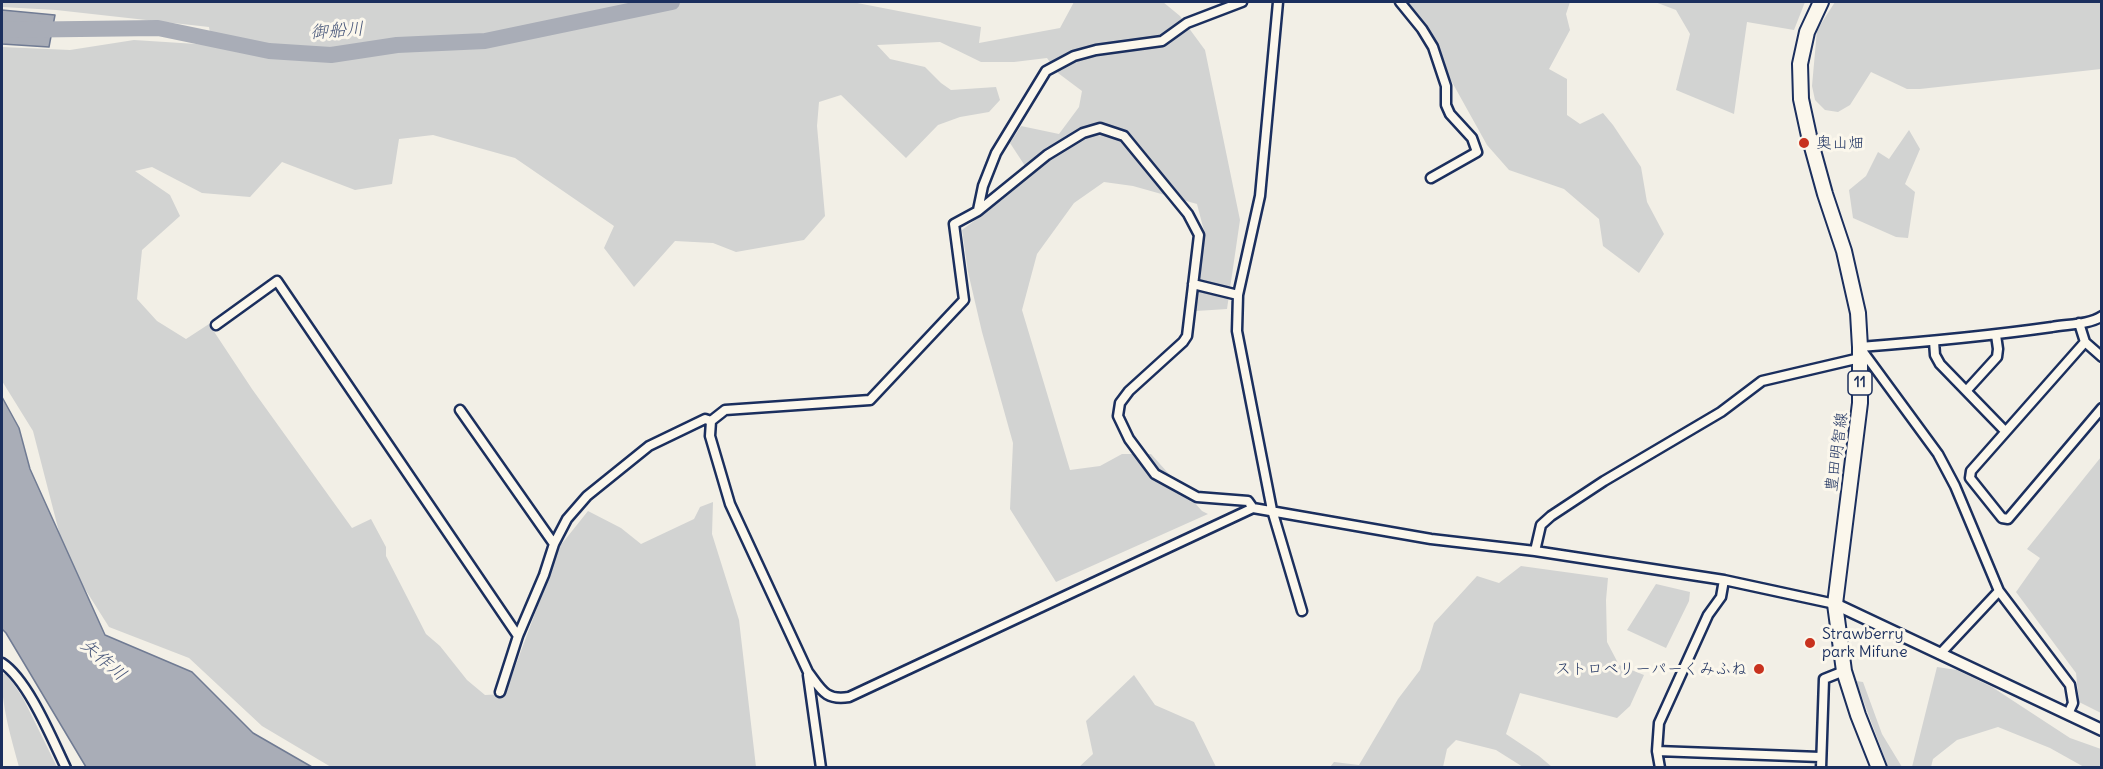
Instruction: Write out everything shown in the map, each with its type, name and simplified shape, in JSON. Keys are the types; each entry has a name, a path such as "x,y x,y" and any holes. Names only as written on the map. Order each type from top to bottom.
{"main road":[{"name":"豊田明智線","path":"1821,2 1807,32 1800,64 1801,99 1814,156 1844,251 1858,312 1860,353 1860,403 1835,604 1844,671 1879,768"}],"street":[{"path":"978,211 983,186 996,153 1046,71 1074,56 1096,50 1162,40 1187,23 1242,2"},
{"path":"1278,2 1260,196 1238,295 1237,331 1272,510 1302,611"},
{"path":"1400,2 1422,29 1433,48 1446,87 1446,105 1450,114 1472,138 1477,152 1431,178"},
{"path":"1253,508 1248,501 1197,497 1155,474 1129,439 1118,416 1120,403 1129,391 1187,336 1199,235 1188,214 1124,136 1100,128 1083,133 1047,155 978,211 954,224 964,300 870,400 725,410 711,421 710,436 730,504 808,672 821,690 828,696 838,699 849,697 1253,508 1431,539 1535,551 1724,580 1835,604 2102,730"},
{"path":"216,325 277,281 518,636"},
{"path":"1193,284 1238,295"},
{"path":"1535,551 1541,525 1551,516 1604,481 1721,412 1762,381 1860,353 1934,341 2079,323 2102,316"},
{"path":"2079,323 2085,342 2102,357"},
{"path":"1967,390 1996,357 1998,350 1996,335"},
{"path":"1934,341 1935,355 1940,364 2005,431"},
{"path":"2085,342 1971,471 1970,478 2002,518 2008,519 2102,408"},
{"path":"1860,353 1938,454 1955,486 1999,591 2070,685 2073,703 2068,714"},
{"path":"460,410 554,544"},
{"path":"500,692 518,636 544,575 554,544 567,519 587,496 649,446 705,419 711,421"},
{"path":"1660,768 1659,723 1708,615 1721,597 1724,580"},
{"path":"1940,654 1999,591"},
{"path":"2,663 12,672 34,704 66,768"},
{"path":"1821,768 1824,679 1844,671"},
{"path":"808,672 821,768"},
{"path":"1658,751 1820,757"}],"shaded area":[{"path":"2,2 852,2 981,27 979,43 1060,28 1074,2 1163,2 1180,16 1205,50 1240,220 1227,309 1196,311 1204,231 1197,204 1133,186 1104,182 1074,203 1037,254 1022,310 1070,470 1100,466 1122,454 1151,454 1202,511 1208,514 1056,582 1010,509 1013,443 982,332 968,272 962,230 1031,175 1010,143 1021,126 1059,134 1079,107 1082,91 1058,73 1047,58 1014,62 981,62 940,42 877,45 890,59 925,67 951,90 996,87 1000,100 989,112 960,117 938,125 906,158 841,95 819,102 817,126 825,216 804,240 736,252 713,243 675,241 634,287 604,248 614,226 515,158 433,135 399,139 392,184 355,190 282,162 250,197 202,193 152,167 135,171 170,195 180,216 142,250 137,299 157,321 186,339 209,324 252,389 352,528 371,519 386,547 386,556 426,634 440,646 467,680 485,695 505,694 560,546 588,511 621,528 641,544 694,519 700,507 713,502 712,534 739,620 756,767 331,767 262,726 189,658 109,627 66,559 33,431 2,381 2,47 70,50 134,40 212,45 209,27 56,10 2,7"},
{"path":"1570,2 1566,14 1570,30 1549,69 1567,79 1567,115 1580,124 1603,113 1641,167 1647,202 1664,234 1639,273 1603,246 1599,219 1564,189 1509,170 1487,145 1408,3"},
{"path":"1655,2 1805,2 1794,30 1747,22 1734,114 1676,90 1690,34 1676,10"},
{"path":"1835,2 2101,2 2101,69 1920,89 1907,89 1871,72 1850,105 1838,112 1825,110 1815,100 1812,86 1817,30"},
{"path":"1909,130 1920,149 1905,184 1915,192 1908,238 1896,237 1853,218 1849,190 1866,176 1878,152 1889,159"},
{"path":"2101,457 2101,713 2079,702 2076,673 2016,592 2040,558 2027,549"},
{"path":"1521,566 1608,578 1607,642 1619,665 1644,675 1630,706 1617,718 1520,693 1506,734 1552,767 1523,767 1496,750 1456,740 1447,749 1443,767 1330,767 1334,762 1359,765 1398,699 1420,670 1434,623 1477,576 1499,583"},
{"path":"1656,584 1690,592 1689,601 1666,648 1627,630"},
{"path":"1937,667 1957,670 1992,687 2070,738 2101,749 2101,767 2084,767 2050,748 1998,727 1957,740 1933,759 1931,767 1912,767"},
{"path":"2,674 7,674 23,698 57,767 19,767 5,710"},
{"path":"1134,675 1155,705 1194,722 1216,767 1079,767 1093,754 1086,721"},
{"path":"1856,681 1863,682 1882,734 1902,767 1888,767"}],"water":[{"path":"2,10 55,15 49,47 2,44"},
{"name":"矢作川","path":"2,397 19,428 30,469 105,635 192,672 253,733 312,767 86,767 2,629"}],"waterway":[{"name":"御船川","path":"2,30 158,28 269,51 331,55 397,45 485,41 672,2"}],"place":[{"name":"奥山畑","path":"1804,143"},
{"name":"Strawberry park Mifune","path":"1810,643"},
{"name":"ストロベリーパーくみふね","path":"1759,669"}]}
